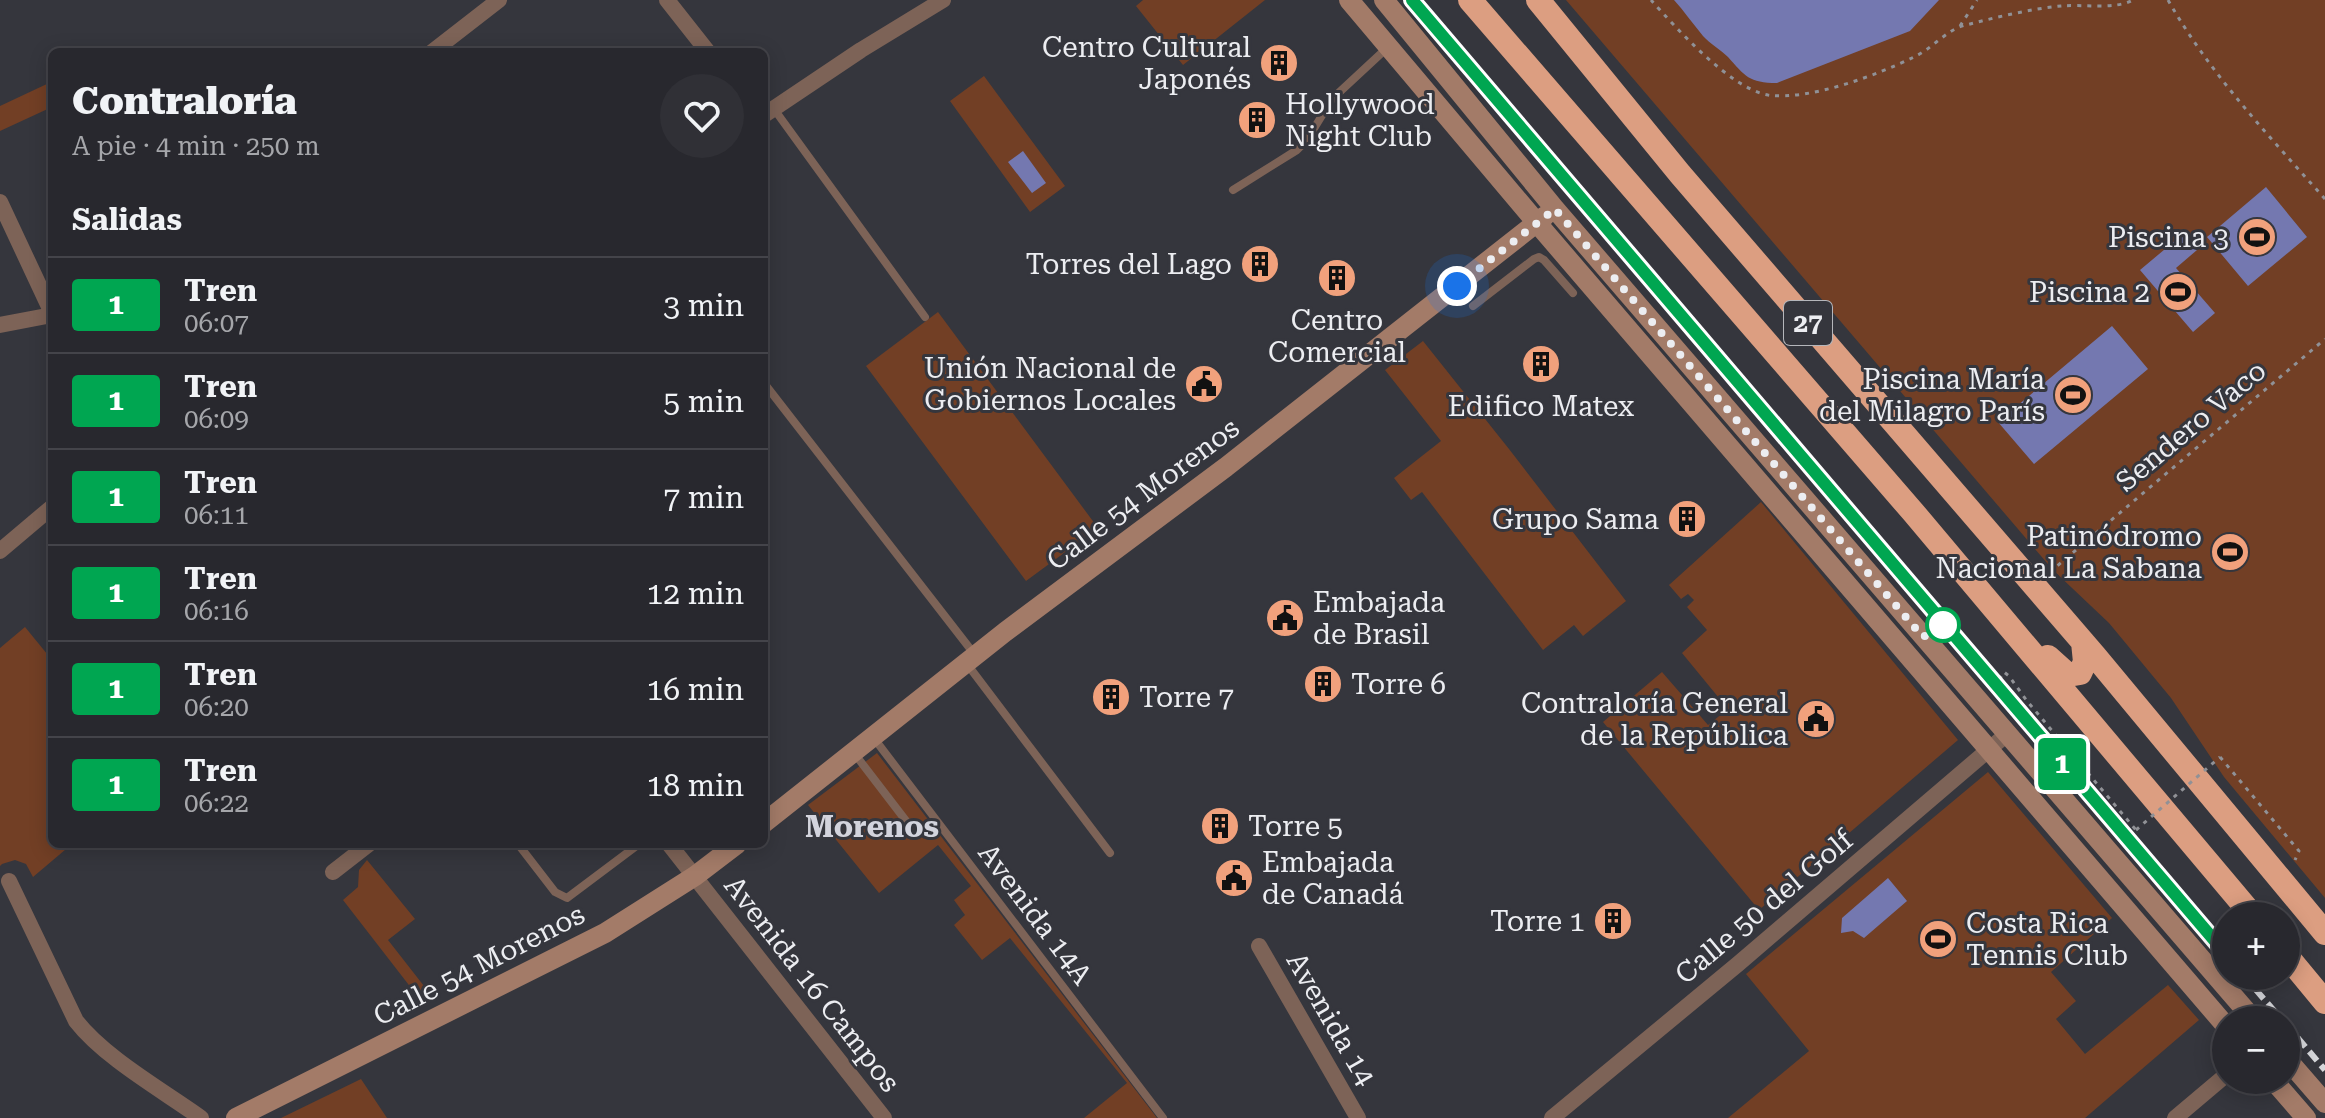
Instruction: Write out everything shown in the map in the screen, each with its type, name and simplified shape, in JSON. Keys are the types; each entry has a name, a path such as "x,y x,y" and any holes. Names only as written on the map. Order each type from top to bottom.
{"highway":[{"name":"27","path":"1470,0 1913,512 2241,902"},
{"name":"27","path":"1538,0 1680,174 2083,642 2325,933"},
{"path":"1998,614 2025,632 2068,675 2084,669 2083,642"},
{"path":"2300,972 2325,1002"}],"main road":[{"path":"1349,0 1990,749 2098,882 2212,1010"},
{"path":"1384,0 1555,209 2242,1006"},
{"name":"Calle 54 Morenos","path":"768,820 971,659 1226,467 1555,209"},
{"name":"Calle 54 Morenos","path":"236,1118 605,933 695,876 732,848"},
{"path":"2300,1074 2325,1103"},
{"path":"2285,1094 2306,1118"}],"street":[{"path":"437,48 499,0"},
{"path":"667,0 705,48"},
{"path":"769,112 943,0"},
{"path":"0,202 48,305"},
{"path":"0,325 48,315"},
{"path":"0,551 48,510"},
{"name":"Calle 50 del Golf","path":"1552,1118 2007,734"},
{"path":"333,872 364,848"},
{"name":"Avenida 16 Campos","path":"672,848 884,1118"},
{"path":"9,881 76,1021 102,1048 201,1118"},
{"name":"Avenida 14","path":"1259,946 1358,1118"},
{"path":"2175,1118 2212,1087"}],"lane":[{"path":"1233,190 1297,150 1307,140 1332,99 1389,47"},
{"path":"769,112 925,317"},
{"path":"1473,306 1539,257 1573,293"},
{"path":"768,388 971,659 1110,853"},
{"name":"Avenida 14A","path":"873,736 1163,1118"},
{"path":"853,752 910,826"},
{"path":"521,848 555,892 567,898 634,848"}],"path":[{"path":"1651,0 1689,43 1736,80 1766,95 1808,94 1874,74 1917,56 1960,26 1977,0"},
{"path":"1960,26 2059,6 2114,6 2133,0"},
{"path":"2168,0 2231,93 2325,199"},
{"name":"Sendero Vaco","path":"2047,574 2325,339"},
{"path":"1985,708 2004,672 2136,830 2220,757 2299,851 2293,866"}],"shaded area":[{"path":"1143,0 1265,0 1183,65 1136,6"},
{"path":"1566,0 2325,0 2325,898 2224,777 2171,698 2109,623 2053,570"},
{"path":"984,76 1065,186 1030,212 950,101"},
{"path":"48,83 48,109 0,131 0,106"},
{"path":"938,312 1098,528 1026,581 866,366"},
{"path":"1423,341 1626,601 1583,636 1574,625 1543,650 1422,492 1411,500 1394,478 1441,441 1385,370"},
{"path":"1761,502 1958,740 1759,910 1603,722 1662,672 1708,725 1728,709 1682,653 1707,630 1687,607 1694,600 1688,594 1681,599 1669,585"},
{"path":"25,627 48,655 48,848 67,848 33,877 26,864 15,860 0,866 0,648"},
{"path":"877,753 1157,1118 1084,1118 1127,1083 1010,938 982,960 954,925 965,915 954,900 971,886 938,845 879,893 808,805"},
{"name":"Costa Rica Tennis Club","path":"1988,772 2112,918 2051,972 2076,1001 2056,1019 2085,1054 2168,985 2199,1020 2085,1118 1728,1118 1809,1051 1746,974"},
{"path":"367,860 415,919 388,940 431,995 422,1002 343,900 358,887 359,870"},
{"path":"361,1079 387,1118 281,1118"}],"water":[{"path":"1674,0 1939,0 1910,31 1777,83 1760,82 1744,74 1703,36"},
{"path":"1023,151 1046,183 1032,193 1008,162"},
{"name":"Piscina 3","path":"2266,187 2307,237 2248,286 2207,237"},
{"name":"Piscina 2","path":"2183,234 2197,250 2176,268 2215,313 2193,332 2140,270"},
{"name":"Piscina María del Milagro París","path":"2112,326 2148,369 2034,464 1998,422"},
{"path":"1888,878 1907,901 1864,938 1853,931 1841,933 1842,918"}],"railway":[{"path":"1412,0 2212,939"},
{"path":"2256,990 2270,1006"},
{"path":"2300,1041 2325,1070"}],"train":[{"name":"1","path":"1412,0 2212,938"}],"place":[{"name":"Centro Cultural Japonés","path":"1279,63"},
{"name":"Hollywood Night Club","path":"1257,120"},
{"name":"Piscina 3","path":"2257,237"},
{"name":"Torres del Lago","path":"1260,264"},
{"name":"Centro Comercial","path":"1337,278"},
{"name":"Piscina 2","path":"2178,292"},
{"name":"Edifico Matex","path":"1541,364"},
{"name":"Unión Nacional de Gobiernos Locales","path":"1204,384"},
{"name":"Piscina María del Milagro París","path":"2073,395"},
{"name":"Grupo Sama","path":"1687,519"},
{"name":"Patinódromo Nacional La Sabana","path":"2230,552"},
{"name":"Embajada de Brasil","path":"1285,618"},
{"name":"Torre 6","path":"1323,684"},
{"name":"Torre 7","path":"1111,697"},
{"name":"Contraloría General de la República","path":"1816,719"},
{"name":"Torre 5","path":"1220,826"},
{"name":"Embajada de Canadá","path":"1234,878"},
{"name":"Torre 1","path":"1613,921"},
{"name":"Costa Rica Tennis Club","path":"1938,939"}],"district":[{"name":"Morenos","path":"872,826"}],"route":[{"path":"1457,286 1555,209 1923,637 1943,625"}]}
